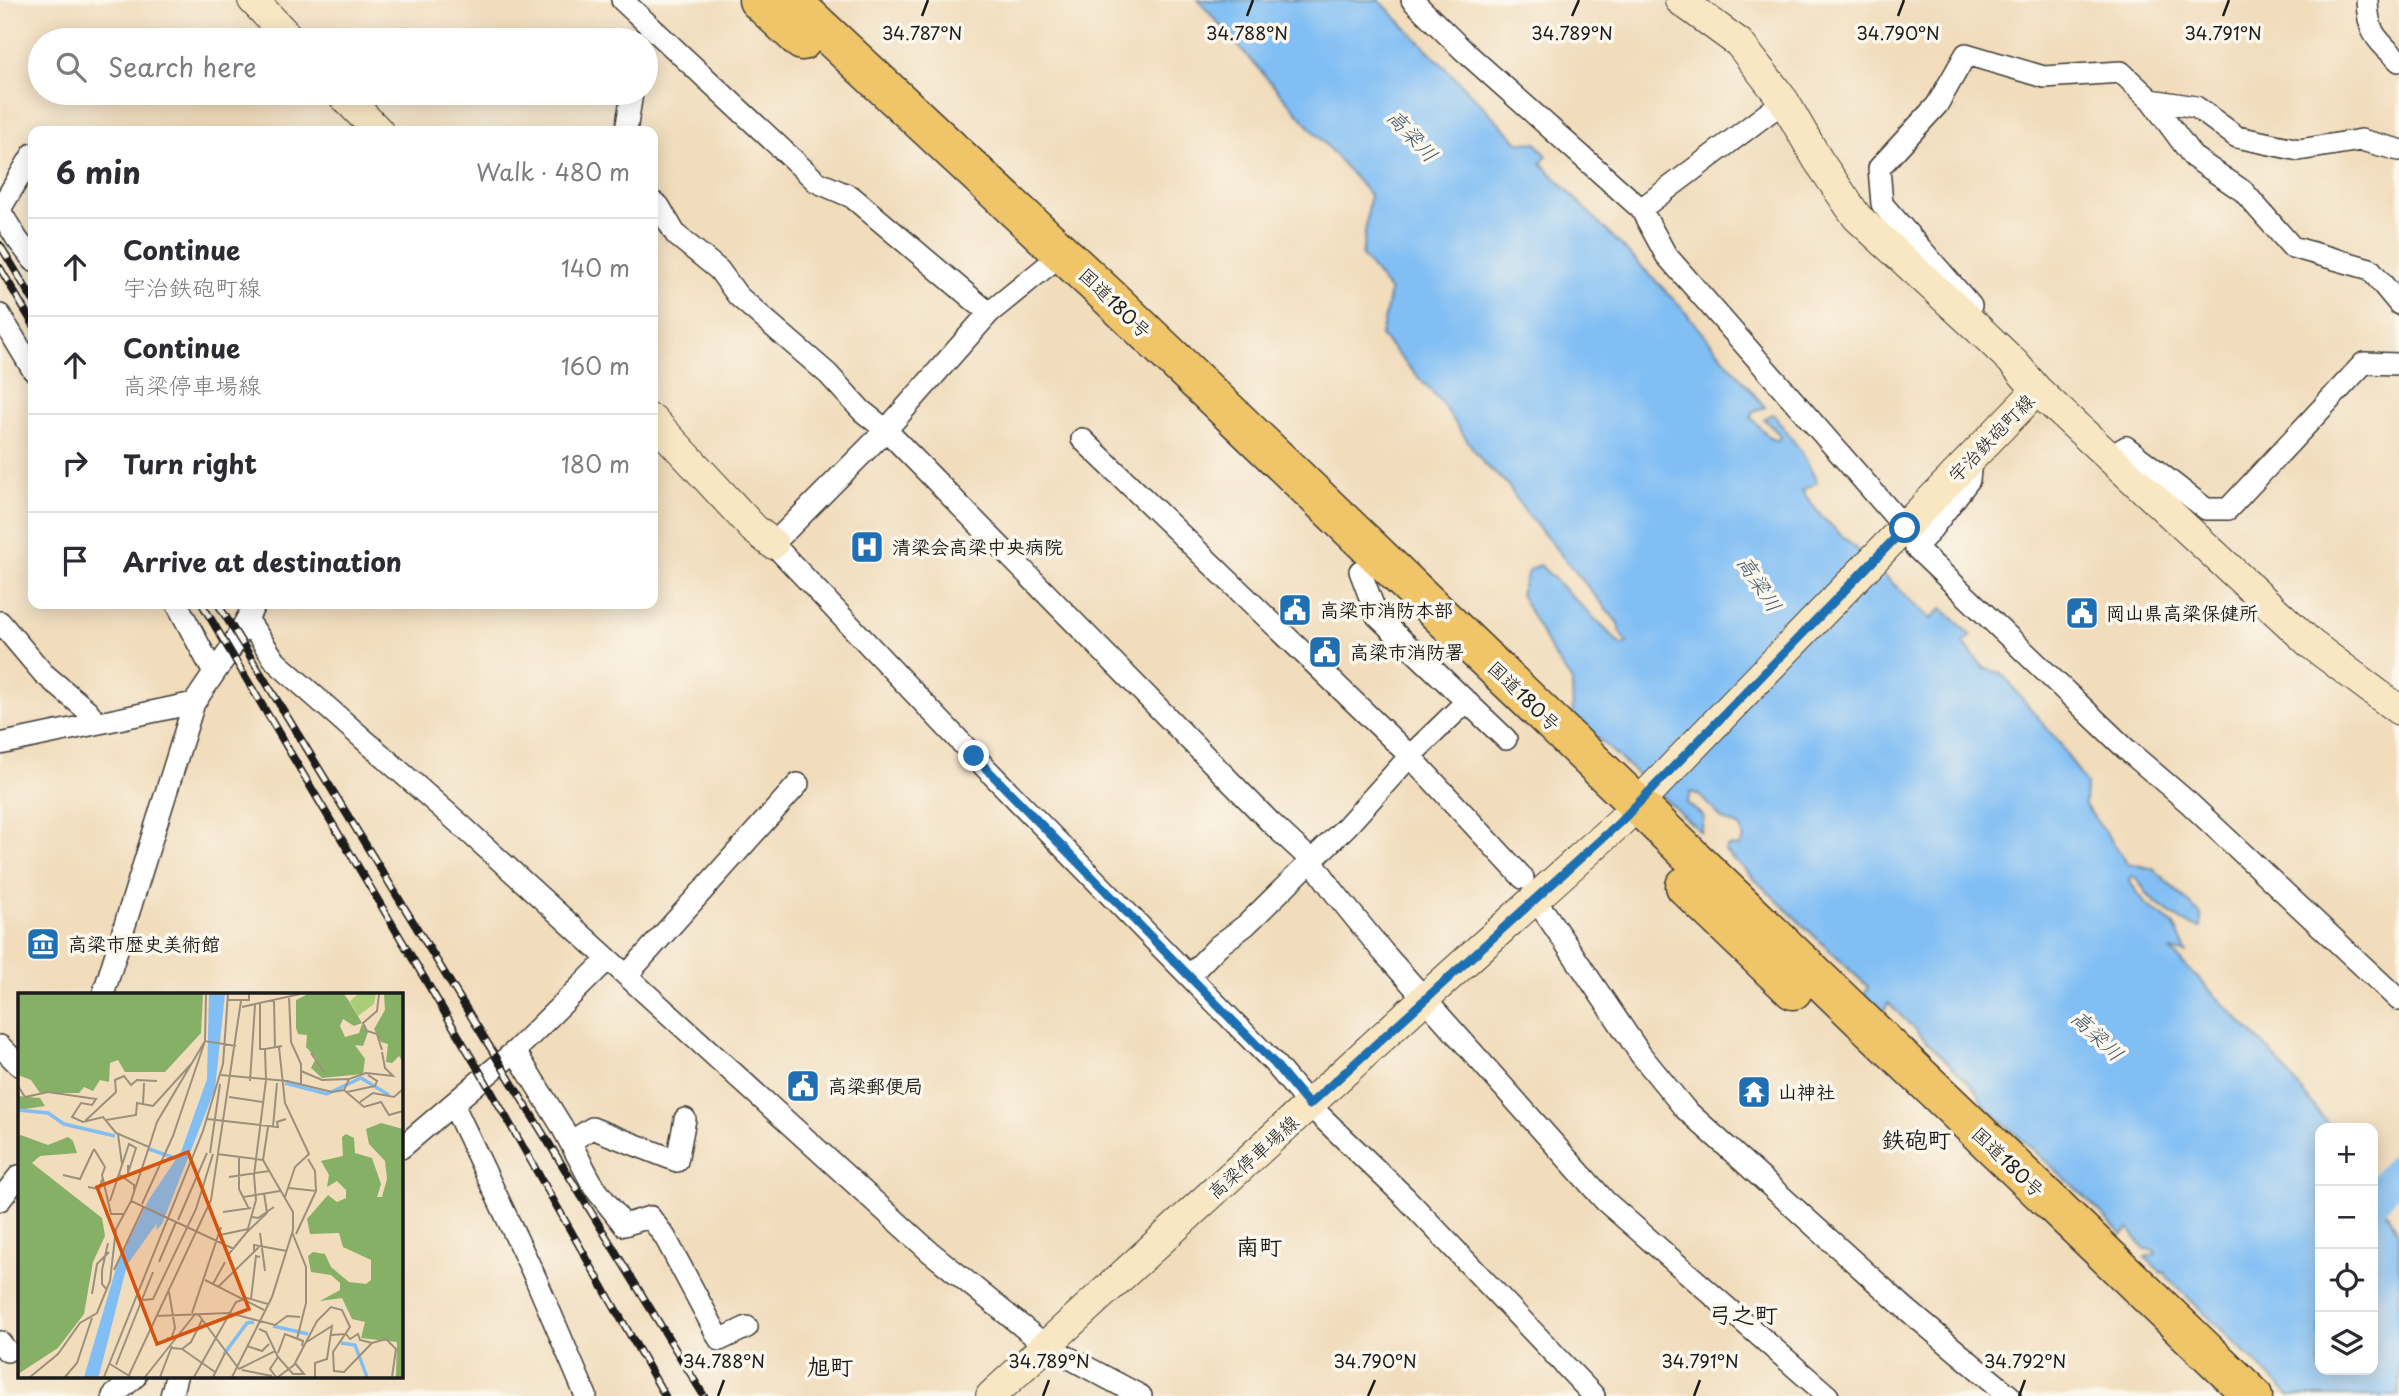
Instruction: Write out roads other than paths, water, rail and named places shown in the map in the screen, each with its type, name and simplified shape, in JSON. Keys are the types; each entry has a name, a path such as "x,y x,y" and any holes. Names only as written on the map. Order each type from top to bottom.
{"highway":[{"name":"国道180号","path":"758,0 1054,261 1637,804 2253,1396"},
{"name":"国道180号","path":"791,0 1360,571 1581,788 1637,804 1750,950 1980,1167 2216,1396"}],"main road":[{"path":"253,0 280,28"},
{"path":"1680,0 1739,43 1784,101 1818,160 1857,217 1984,334 2037,390"},
{"path":"352,105 372,126"},
{"name":"宇治鉄砲町線","path":"1637,804 2037,390 2311,644 2399,710"},
{"path":"664,439 754,529 773,544"},
{"name":"高梁停車場線","path":"991,1396 1637,804"}],"street":[{"path":"622,0 642,28"},
{"path":"1412,0 1463,50 1640,209 1666,255 1898,535"},
{"path":"2367,0 2367,23 2379,41 2399,61"},
{"path":"658,46 817,182 852,197 989,313"},
{"path":"1984,334 1984,321 1882,204 1879,168 1937,105 1966,54 2044,77 2121,72 2151,100 2193,157 2243,191 2292,247 2370,269 2399,304"},
{"path":"2151,100 2196,107 2237,137 2299,150 2361,140 2399,150"},
{"path":"1640,209 1784,101"},
{"path":"627,126 630,105"},
{"path":"28,163 0,210 28,253"},
{"path":"658,205 676,235 719,270 738,296 828,374 862,411 886,430 1270,822 1312,861 1335,893 1424,999 1605,1201 1828,1396"},
{"path":"1054,261 989,313 886,430 773,544 974,756 1274,1063 1309,1105 1406,1198 1594,1396"},
{"path":"0,316 28,362"},
{"path":"2109,457 2126,447 2206,509 2228,509 2364,363 2399,364"},
{"path":"1082,439 1410,756 1524,878"},
{"path":"1971,459 1969,480 1915,547 2127,750 2189,803 2399,1000"},
{"path":"1360,571 1377,616 1506,739"},
{"path":"180,609 214,673"},
{"path":"104,993 194,703 230,650 251,611"},
{"path":"251,611 276,662 461,825 904,1228 1045,1345 1138,1395"},
{"path":"0,622 43,673 88,711 96,723"},
{"path":"1189,976 1218,946 1246,925 1312,861 1410,756 1467,701"},
{"path":"0,744 194,703"},
{"path":"627,975 798,784"},
{"path":"1545,913 1641,1055 1685,1109 1905,1308 2010,1396"},
{"path":"402,1146 516,1051 608,959"},
{"path":"0,1046 18,1064"},
{"path":"516,1051 594,1187 624,1225 650,1217 665,1237 720,1340 747,1326"},
{"path":"453,1104 535,1277 586,1396"},
{"path":"570,1142 592,1128 677,1161 685,1119"},
{"path":"0,1200 18,1177"},
{"path":"113,1396 134,1378"},
{"path":"171,1396 176,1378"}],"water":[{"name":"高梁川","path":"1198,0 1379,0 1518,142 1536,143 1547,156 1541,163 1681,307 1765,407 1753,411 1751,418 1771,439 1778,441 1780,435 1764,419 1773,414 1801,451 1817,482 1802,491 1822,517 1931,619 1942,608 1971,636 1963,643 1985,669 2001,673 2061,745 2086,784 2085,805 2128,863 2154,869 2201,915 2201,928 2181,920 2154,901 2131,876 2129,881 2147,905 2174,925 2187,953 2171,951 2270,1051 2327,1123 2315,1123 2315,1375 2378,1375 2378,1200 2389,1216 2399,1235 2399,1396 2290,1396 2168,1278 2165,1272 2162,1273 2145,1257 2156,1254 2154,1250 2144,1249 2129,1229 2122,1235 2084,1196 1981,1102 1978,1092 1888,1003 1883,1013 1864,995 1868,987 1725,851 1728,846 1738,847 1744,839 1741,827 1723,820 1699,795 1691,792 1687,803 1704,817 1701,832 1573,716 1572,681 1552,653 1520,594 1529,570 1540,565 1622,646 1627,642 1618,623 1523,509 1507,484 1484,464 1439,400 1381,336 1390,291 1362,256 1370,195"}],"waterway":[{"path":"2378,1194 2399,1170"}],"railway":[{"path":"0,245 28,292"},
{"path":"0,268 28,316"},
{"path":"205,609 483,1077 665,1396"},
{"path":"221,609 704,1396"}],"place":[{"name":"清梁会高梁中央病院","path":"867,547"},
{"name":"高梁市消防本部","path":"1295,610"},
{"name":"岡山県高梁保健所","path":"2082,613"},
{"name":"高梁市消防署","path":"1325,652"},
{"name":"高梁市歴史美術館","path":"43,944"},
{"name":"高梁郵便局","path":"803,1086"},
{"name":"山神社","path":"1754,1092"}],"district":[{"name":"鉄砲町","path":"1916,1140"},
{"name":"南町","path":"1259,1247"},
{"name":"弓之町","path":"1743,1315"},
{"name":"旭町","path":"830,1367"}]}
